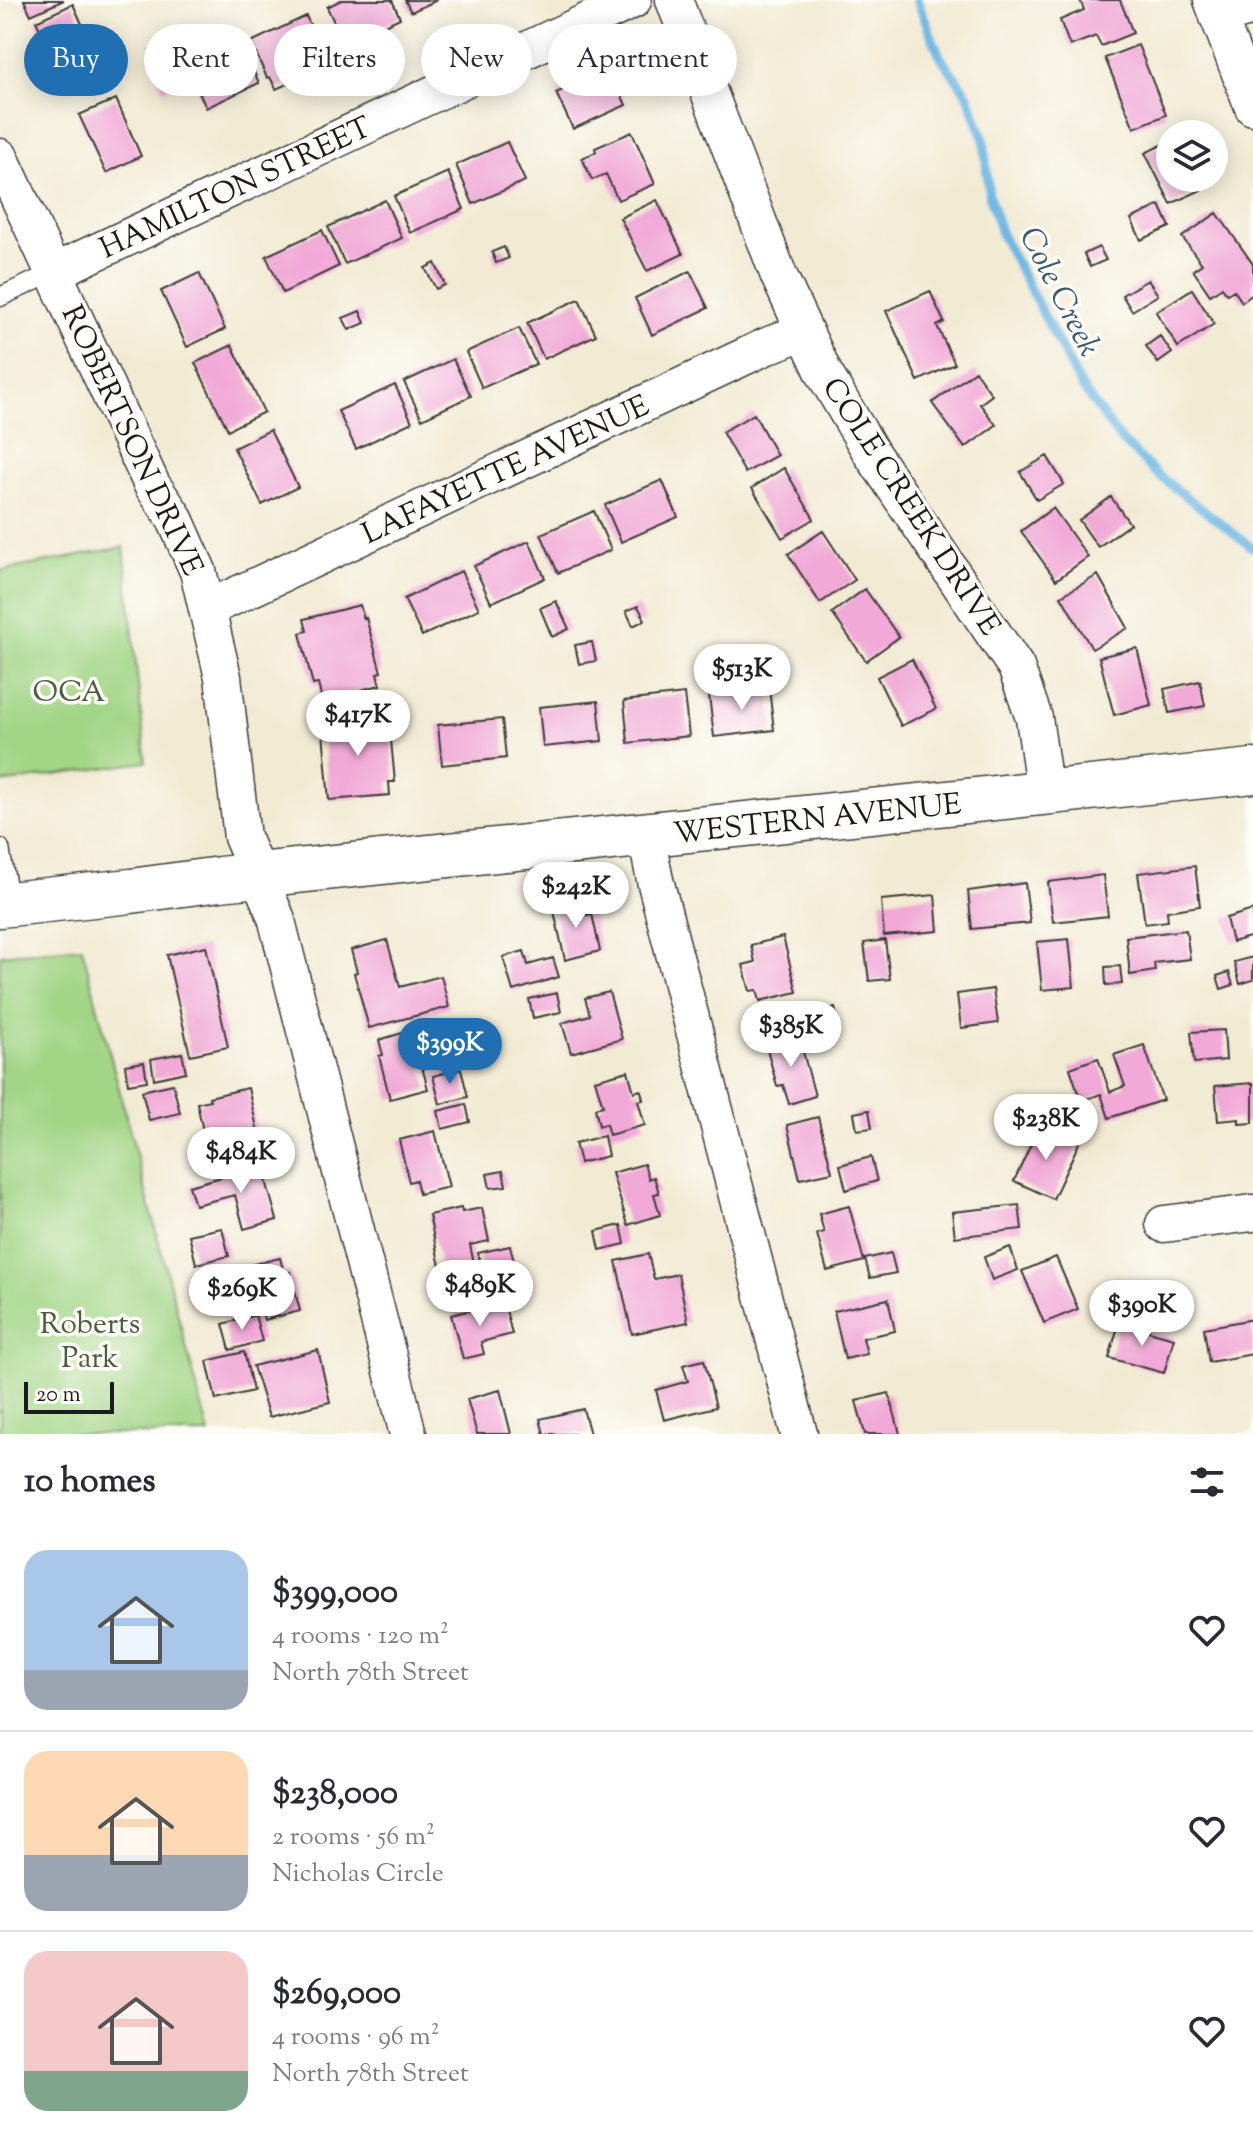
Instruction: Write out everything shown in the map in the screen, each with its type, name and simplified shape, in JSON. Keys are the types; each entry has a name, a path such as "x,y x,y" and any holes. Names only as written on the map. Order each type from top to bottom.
{"street":[{"name":"HAMILTON STREET","path":"54,272 633,0"},
{"name":"COLE CREEK DRIVE","path":"674,0 779,276 824,373 872,454 1016,667 1034,718 1045,793"},
{"path":"1253,7 1215,9 1253,107"},
{"name":"ROBERTSON DRIVE","path":"0,157 152,485 174,517 198,571 223,677 242,837 276,917 408,1434"},
{"name":"LAFAYETTE AVENUE","path":"207,609 804,331"},
{"name":"WESTERN AVENUE","path":"5,904 1253,771"},
{"path":"646,836 799,1434"},
{"path":"1164,1224 1253,1213"}],"lane":[{"path":"0,297 54,272"},
{"path":"0,848 5,904"}],"green space":[{"name":"OCA","path":"124,547 146,762 1,783 0,571"},
{"name":"Roberts Park","path":"82,947 209,1434 0,1434 0,955"}],"building":[{"path":"24,0 64,0 31,15"},
{"path":"341,0 392,0 400,18 387,24 335,24 327,7"},
{"path":"405,0 437,0 411,12"},
{"path":"1080,0 1120,0 1133,33 1101,46 1096,36 1070,46 1060,20 1084,10"},
{"path":"73,4 82,24 37,24 36,21"},
{"path":"306,16 310,24 289,24"},
{"path":"274,31 274,85 270,77 267,78 258,58 258,39"},
{"path":"1138,45 1166,115 1134,128 1105,58"},
{"path":"201,96 231,96 206,108"},
{"path":"557,96 622,96 626,105 573,129"},
{"path":"116,99 141,156 106,173 79,115"},
{"path":"632,132 655,184 618,200 606,174 592,180 582,158 596,152 595,148"},
{"path":"507,142 525,181 473,204 456,165"},
{"path":"1156,148 1156,175 1145,153"},
{"path":"448,172 464,209 410,233 394,196"},
{"path":"1165,192 1197,192 1171,204"},
{"path":"385,200 402,238 345,264 328,227"},
{"path":"657,200 683,254 647,271 620,218"},
{"path":"1160,205 1170,227 1141,240 1131,219"},
{"path":"1217,213 1253,264 1253,294 1242,302 1234,290 1227,294 1222,287 1210,295 1193,270 1202,264 1182,237"},
{"path":"322,230 339,266 283,293 266,256"},
{"path":"504,247 509,258 496,263 492,252"},
{"path":"1099,247 1106,260 1090,267 1084,254"},
{"path":"435,263 445,285 436,289 425,268"},
{"path":"690,271 708,308 652,335 635,298"},
{"path":"199,273 225,329 187,347 161,291"},
{"path":"1148,280 1158,295 1132,311 1122,295"},
{"path":"1192,289 1214,324 1178,347 1156,312"},
{"path":"930,291 944,322 937,326 955,364 918,381 886,311"},
{"path":"579,299 596,335 544,359 527,323"},
{"path":"360,311 365,323 349,330 343,318"},
{"path":"519,328 536,364 482,388 466,352"},
{"path":"1160,336 1172,353 1158,363 1146,346"},
{"path":"232,345 264,412 228,430 195,363"},
{"path":"453,359 471,396 422,419 404,382"},
{"path":"975,371 992,395 980,404 996,425 965,448 932,403"},
{"path":"395,385 412,422 356,449 338,411"},
{"path":"754,414 777,455 745,473 722,432"},
{"path":"270,430 298,487 262,505 234,448"},
{"path":"1047,456 1064,484 1037,500 1020,472"},
{"path":"784,468 814,519 782,538 752,488"},
{"path":"662,480 678,517 621,542 605,505"},
{"path":"1111,497 1130,524 1098,547 1079,520"},
{"path":"1053,508 1088,557 1056,580 1021,531"},
{"path":"594,511 611,550 558,573 541,534"},
{"path":"823,531 855,580 820,603 788,554"},
{"path":"529,541 545,578 491,603 474,566"},
{"path":"461,571 479,609 422,636 404,599"},
{"path":"1098,575 1128,628 1092,649 1061,596"},
{"path":"865,589 899,637 866,661 832,613"},
{"path":"556,601 569,629 552,637 540,608"},
{"path":"360,605 381,672 377,673 380,685 322,700 318,684 313,685 300,633 307,631 304,619"},
{"path":"638,606 645,620 633,626 626,611"},
{"path":"592,642 596,661 579,664 575,645"},
{"path":"1137,648 1151,705 1114,715 1099,657"},
{"path":"912,659 936,709 901,726 877,677"},
{"path":"1200,681 1205,706 1169,713 1164,689"},
{"path":"769,688 774,730 714,737 709,695"},
{"path":"684,694 689,736 628,743 624,701"},
{"path":"598,701 602,741 543,747 539,707"},
{"path":"385,715 386,730 390,730 395,782 389,782 390,795 329,800 322,721"},
{"path":"502,719 506,758 442,765 438,725"},
{"path":"1195,866 1200,906 1167,911 1168,921 1145,924 1138,873"},
{"path":"1103,875 1108,916 1053,922 1048,882"},
{"path":"1025,883 1030,923 972,929 968,891"},
{"path":"935,895 938,931 884,936 881,900"},
{"path":"584,901 587,915 592,914 600,951 565,960 553,907"},
{"path":"1253,910 1253,936 1232,942 1226,918"},
{"path":"1186,930 1190,959 1154,963 1155,971 1130,975 1126,937"},
{"path":"783,937 797,992 760,1001 757,990 750,991 743,965 755,962 751,945"},
{"path":"1069,939 1074,987 1042,990 1037,942"},
{"path":"387,940 400,987 441,976 449,1007 369,1028 351,950"},
{"path":"885,940 890,979 869,981 864,943"},
{"path":"206,946 228,1047 190,1055 167,955"},
{"path":"524,951 528,965 553,958 559,977 513,991 503,957"},
{"path":"1253,957 1253,980 1240,984 1234,962"},
{"path":"1120,966 1122,984 1106,985 1105,967"},
{"path":"1229,972 1233,985 1221,989 1217,976"},
{"path":"993,989 998,1023 961,1028 957,994"},
{"path":"609,992 622,1039 571,1053 562,1023 590,1015 585,998"},
{"path":"557,993 561,1012 533,1018 529,999"},
{"path":"835,1008 839,1028 807,1034 804,1014"},
{"path":"412,1030 428,1089 390,1099 379,1056 383,1055 379,1040"},
{"path":"1224,1030 1226,1060 1194,1063 1191,1032"},
{"path":"799,1037 815,1096 789,1104 783,1085 777,1086 766,1045"},
{"path":"1144,1045 1163,1100 1109,1118 1101,1094 1081,1101 1070,1068 1098,1058 1110,1092 1125,1086 1114,1055"},
{"path":"182,1053 186,1072 154,1079 151,1059"},
{"path":"144,1062 147,1081 128,1084 125,1065"},
{"path":"461,1069 468,1097 440,1104 433,1076"},
{"path":"628,1071 634,1092 641,1090 643,1100 638,1101 645,1125 609,1135 606,1124 599,1126 595,1108 603,1106 595,1080"},
{"path":"1253,1083 1253,1123 1239,1124 1239,1119 1218,1121 1215,1086"},
{"path":"173,1084 180,1113 149,1120 142,1091"},
{"path":"248,1088 260,1141 222,1149 217,1128 203,1131 197,1103"},
{"path":"466,1104 470,1122 442,1129 438,1111"},
{"path":"869,1110 872,1128 857,1130 854,1113"},
{"path":"818,1117 832,1172 800,1179 787,1125"},
{"path":"1040,1125 1079,1143 1053,1199 1014,1181"},
{"path":"435,1131 449,1187 419,1194 416,1180 409,1182 399,1140"},
{"path":"604,1136 608,1156 580,1163 575,1143"},
{"path":"871,1157 877,1181 846,1190 840,1165"},
{"path":"644,1164 649,1179 654,1177 659,1193 654,1194 660,1215 628,1225 612,1173"},
{"path":"262,1166 277,1220 244,1229 235,1195 195,1205 189,1186"},
{"path":"503,1171 506,1186 490,1188 487,1174"},
{"path":"1019,1205 1022,1229 955,1237 952,1212"},
{"path":"849,1206 864,1261 827,1271 817,1234 824,1232 819,1214"},
{"path":"461,1208 462,1212 482,1208 489,1241 470,1245 474,1264 441,1271 429,1215"},
{"path":"621,1225 625,1244 600,1250 596,1231"},
{"path":"222,1228 229,1256 196,1264 189,1235"},
{"path":"510,1246 517,1273 485,1281 478,1253"},
{"path":"1010,1247 1018,1270 992,1280 984,1257"},
{"path":"891,1253 896,1273 870,1278 865,1259"},
{"path":"648,1254 654,1279 678,1274 688,1322 632,1334 616,1261"},
{"path":"1056,1257 1078,1309 1044,1323 1022,1271"},
{"path":"280,1258 284,1273 290,1272 300,1311 264,1320 250,1265"},
{"path":"888,1299 895,1331 863,1338 867,1354 845,1359 834,1311"},
{"path":"504,1302 512,1334 481,1342 484,1354 463,1359 451,1315"},
{"path":"255,1315 262,1341 230,1350 223,1324"},
{"path":"1253,1319 1253,1354 1209,1362 1204,1328"},
{"path":"1119,1323 1174,1338 1164,1373 1109,1358"},
{"path":"318,1350 330,1402 269,1417 253,1366"},
{"path":"244,1352 253,1391 216,1400 207,1361"},
{"path":"704,1360 716,1407 664,1420 656,1390 688,1381 683,1365"},
{"path":"500,1390 511,1434 477,1434 467,1399"},
{"path":"889,1393 900,1434 865,1434 856,1401"},
{"path":"583,1409 590,1434 544,1434 540,1419"}],"waterway":[{"name":"Cole Creek","path":"917,0 940,56 968,95 984,140 989,194 1001,234 1081,386 1120,439 1158,475 1253,548"}]}
